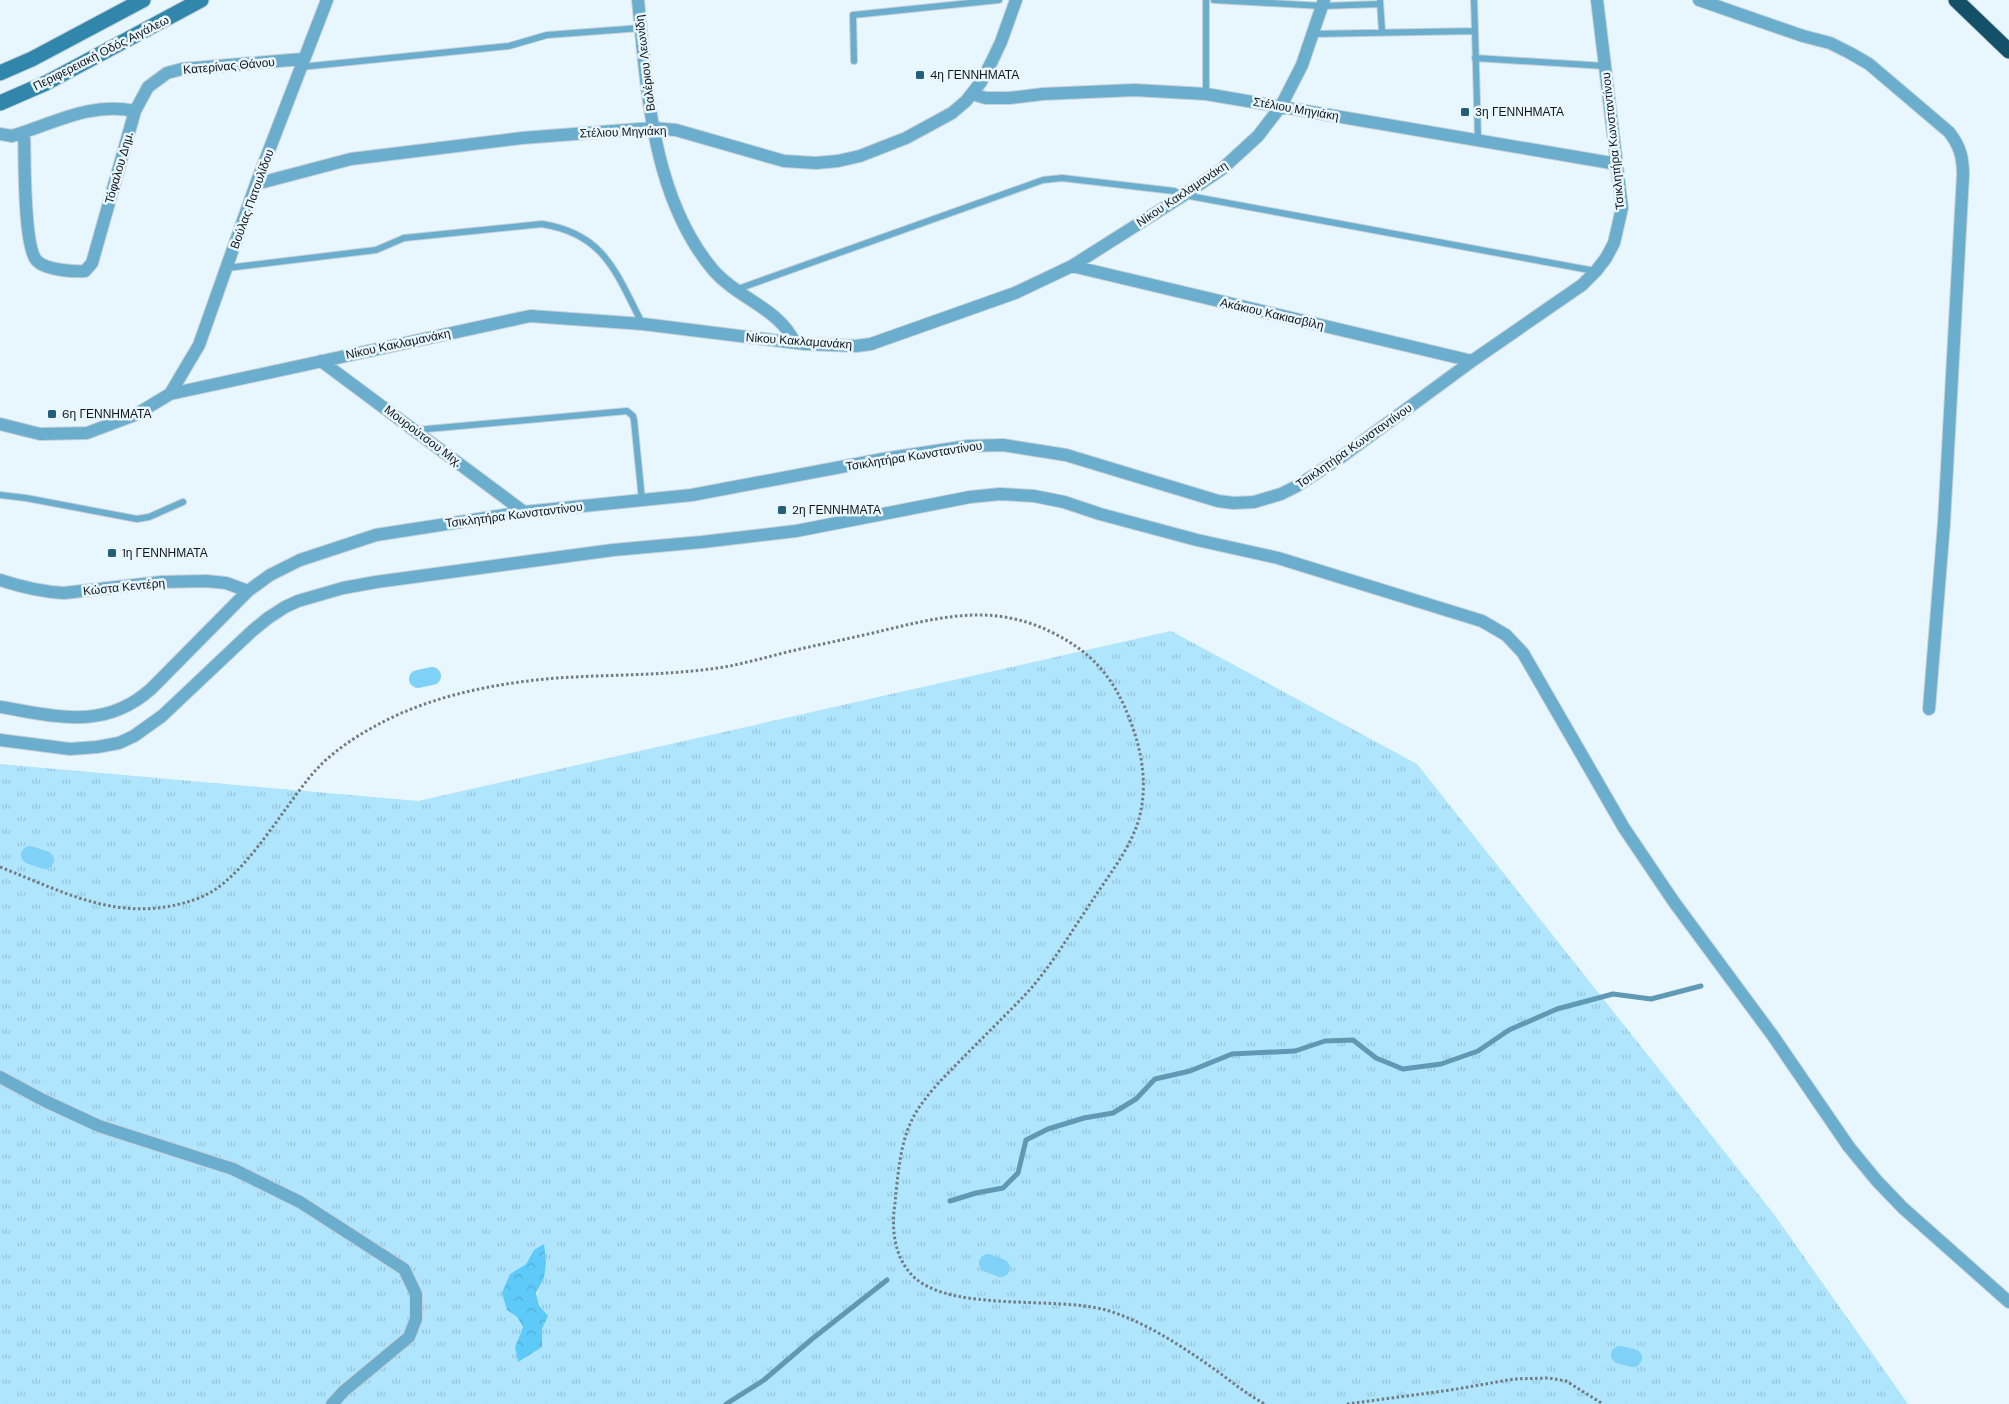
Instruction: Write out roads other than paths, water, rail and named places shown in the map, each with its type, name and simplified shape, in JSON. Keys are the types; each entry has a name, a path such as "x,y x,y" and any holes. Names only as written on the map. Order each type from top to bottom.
{"highway":[{"path":"1956,0 2009,51"}],"main road":[{"path":"0,73 143,0"},
{"name":"Περιφερειακή Οδός Αιγάλεω","path":"0,103 46,83 201,0"}],"street":[{"name":"Βούλας Πατουλίδου","path":"170,394 199,345 256,184 327,0"},
{"name":"Βαλέριου Λεωνίδη","path":"638,0 653,128 673,197 690,233 708,263 734,290 770,312 792,335 796,343"},
{"name":"Στέλιου Μηγιάκη","path":"256,184 351,159 522,138 653,128 676,130 784,161 816,163 838,161 886,147 952,114 981,82 1001,42 1016,0"},
{"name":"Τσικλητήρα Κωνσταντίνου","path":"0,707 66,718 106,714 119,710 142,697 248,591 270,576 300,560 376,535 524,512 692,495 883,459 983,445 1033,448 1066,455 1218,501 1233,503 1254,502 1282,494 1318,473 1472,361 1569,295 1596,271 1614,243 1622,208 1597,0"},
{"path":"1699,0 1794,33 1830,43 1850,52 1869,64 1949,132 1957,142 1962,153 1963,174 1945,513 1929,709"},
{"name":"Νίκου Κακλαμανάκη","path":"170,394 530,316 643,324 796,343 856,346 871,344 1015,293 1072,266 1184,195 1244,150 1270,122 1281,106 1302,65 1323,3"},
{"name":"Κατερίνας Θάνου","path":"157,79 167,73 182,69 302,63"},
{"name":"Τόφαλου Δημ.","path":"24,132 28,227 32,253 38,261 47,266 76,272 85,271 92,263 135,111 148,87 157,79"},
{"name":"Στέλιου Μηγιάκη","path":"972,94 986,98 1134,90 1206,94 1617,164"},
{"path":"0,134 12,136 86,110 119,108 135,111"},
{"name":"Ακάκιου Κακιασβίλη","path":"1072,266 1472,361"},
{"name":"Μουρούτσου Μιχ.","path":"321,361 524,512"},
{"path":"0,424 40,434 87,433 135,415 170,394"},
{"path":"0,740 70,749 118,743 134,736 162,716 252,631 285,607 313,595 376,582 613,550 796,531 970,497 1000,494 1034,496 1064,502 1100,514 1197,540 1278,558 1482,621 1506,635 1518,647 1552,700 1624,828 1674,902 1773,1036 1849,1147 1877,1181 1903,1208 2009,1302"},
{"name":"Κώστα Κεντέρη","path":"0,580 23,588 50,593 161,582 206,580 226,583 248,591"},
{"path":"0,1076 43,1100 99,1126 241,1173 300,1202 404,1269 416,1294 416,1319 409,1337 344,1391 332,1404"}],"lane":[{"path":"854,60 853,15 999,0"},
{"path":"1206,0 1206,94"},
{"path":"1214,0 1323,3 1380,2 1382,32"},
{"path":"1474,0 1478,139"},
{"path":"302,63 509,46 547,35 640,28"},
{"path":"1312,34 1475,31"},
{"path":"1475,58 1605,66"},
{"path":"734,290 1043,180 1062,178 1174,191 1184,195 1596,271"},
{"path":"227,268 376,250 404,238 542,224 575,233 589,241 603,254 616,272 643,324"},
{"path":"415,430 627,411 634,420 642,500"},
{"path":"0,495 26,498 137,519 148,517 183,502"}],"waterway":[{"path":"418,679 432,676"},
{"path":"30,855 45,860"},
{"path":"950,1201 976,1193 1003,1188 1018,1173 1026,1140 1048,1129 1084,1118 1113,1113 1136,1099 1155,1079 1190,1071 1232,1054 1295,1051 1325,1041 1353,1040 1376,1058 1403,1069 1441,1064 1478,1051 1509,1030 1557,1009 1613,994 1651,999 1701,986"},
{"path":"988,1263 1001,1268"},
{"path":"726,1404 764,1380 812,1339 887,1280"},
{"path":"1620,1355 1633,1358"}],"place":[{"name":"4η ΓΕΝΝΗΜΑΤΑ","path":"920,75"},
{"name":"3η ΓΕΝΝΗΜΑΤΑ","path":"1465,112"},
{"name":"6η ΓΕΝΝΗΜΑΤΑ","path":"52,414"},
{"name":"2η ΓΕΝΝΗΜΑΤΑ","path":"782,510"},
{"name":"1η ΓΕΝΝΗΜΑΤΑ","path":"112,553"}]}
